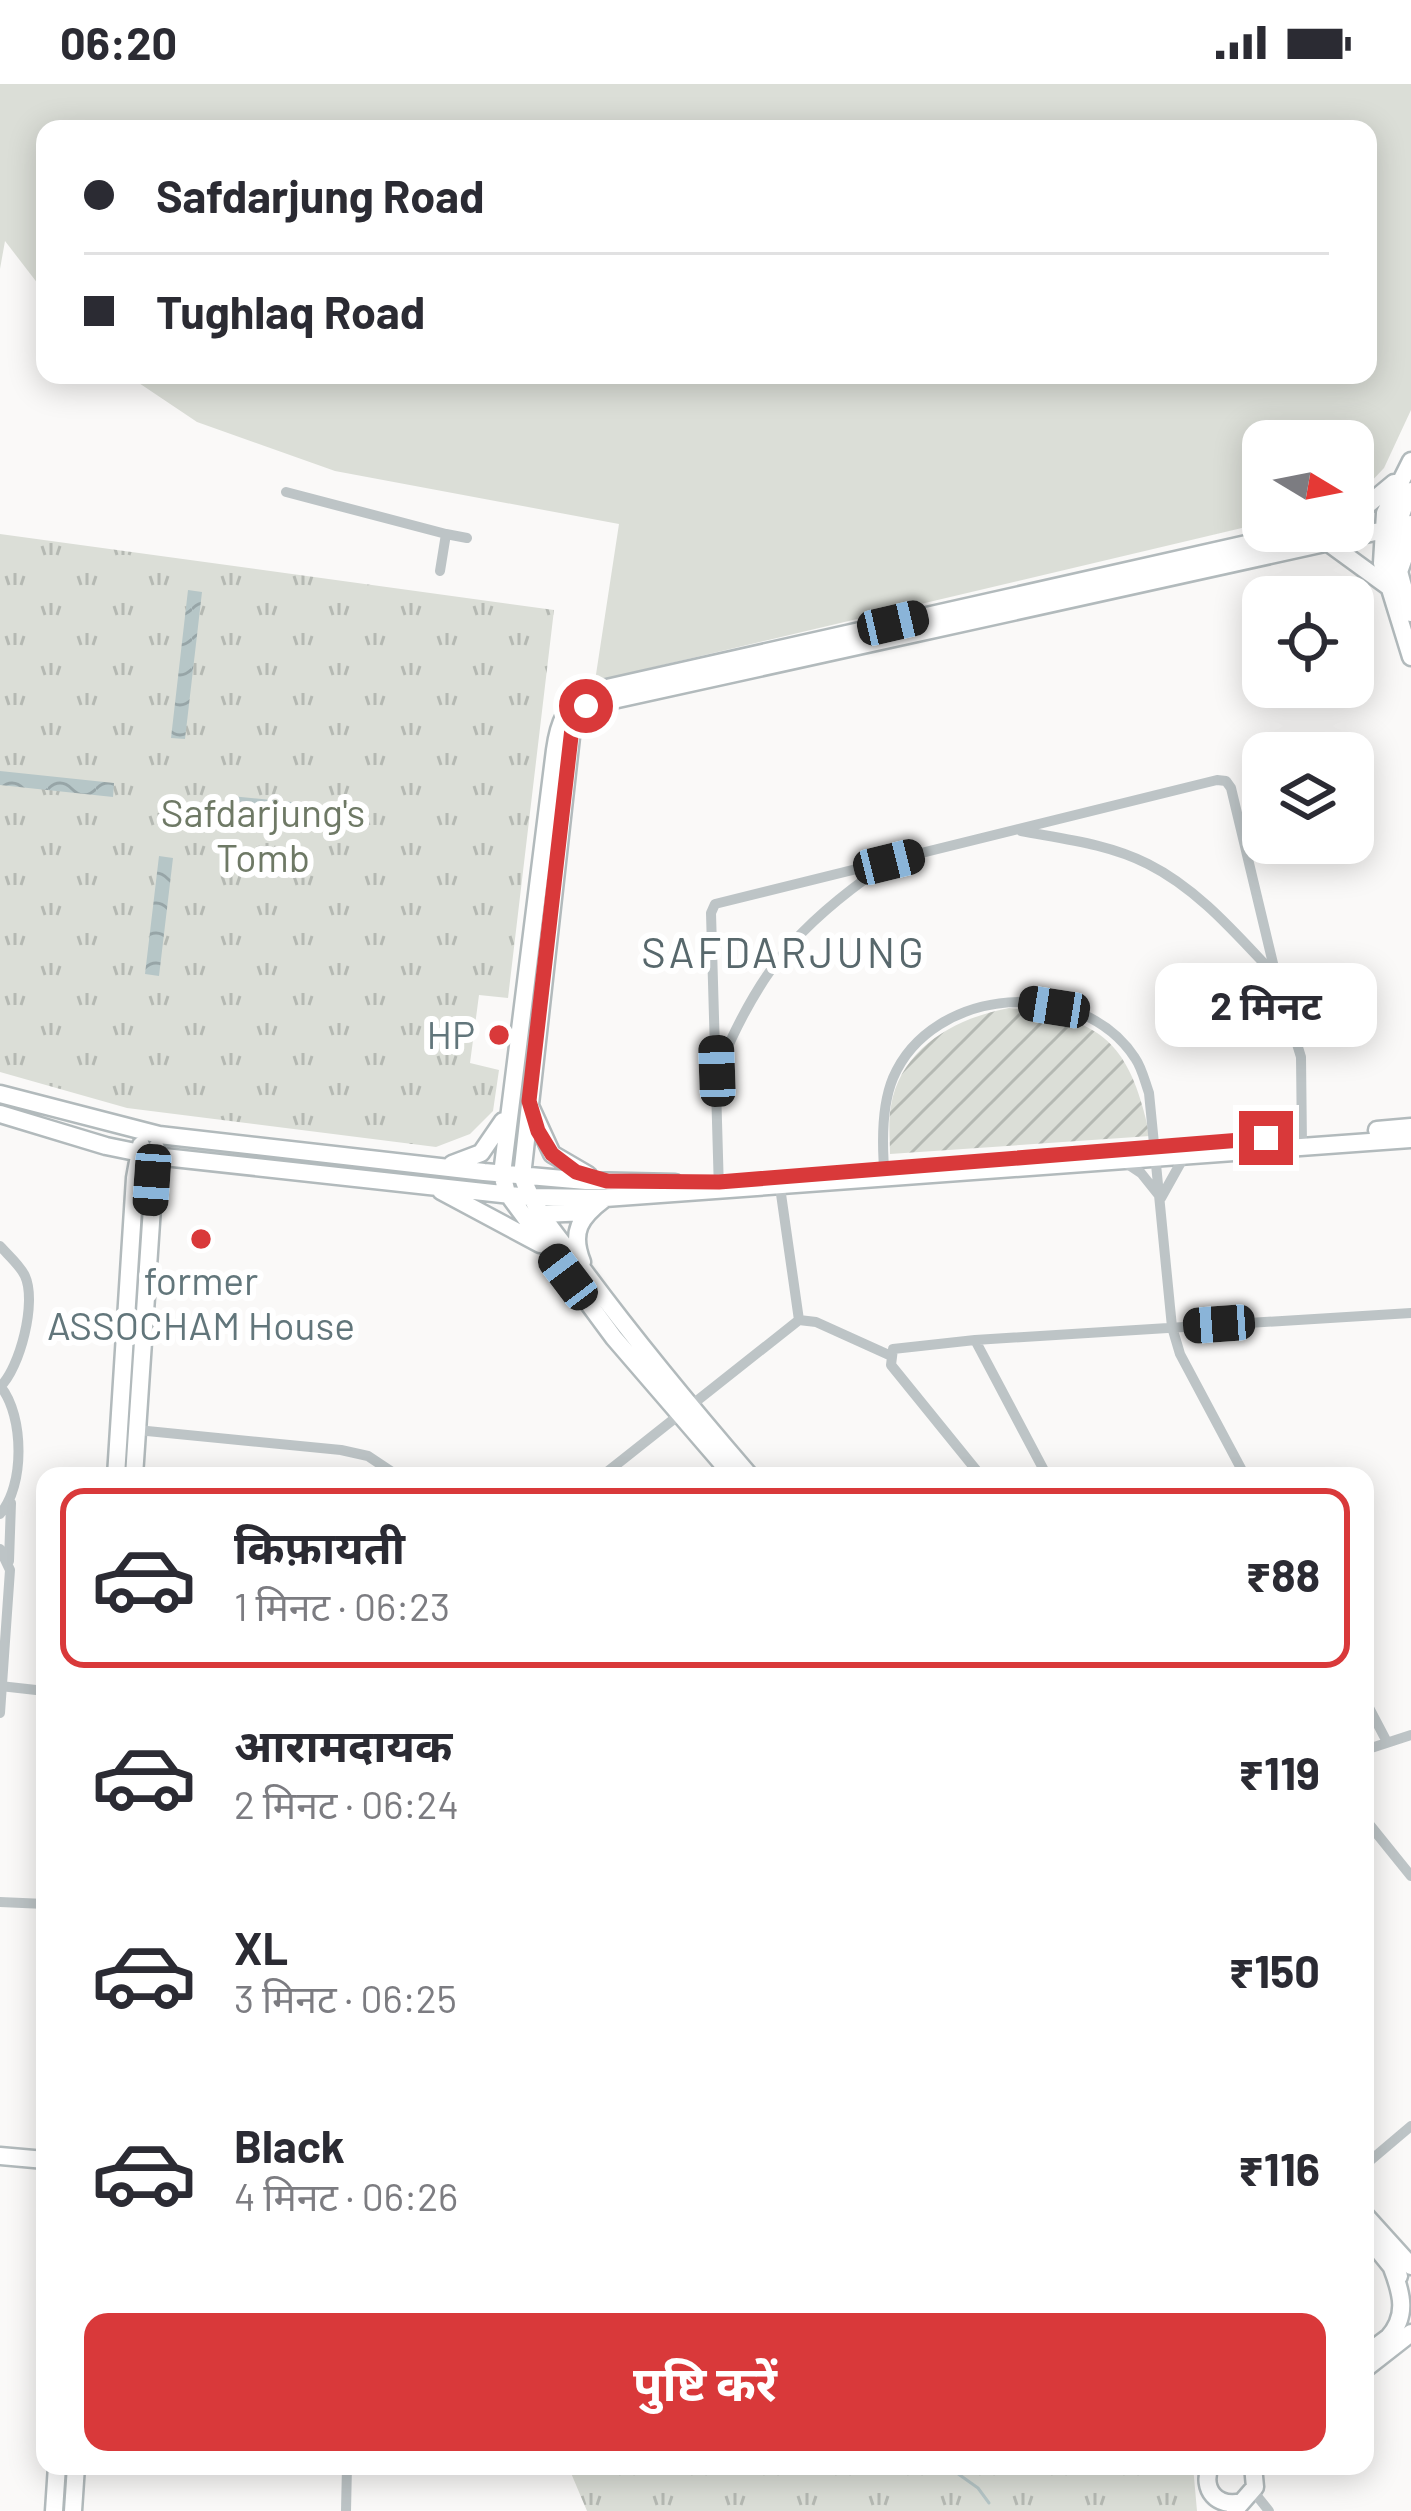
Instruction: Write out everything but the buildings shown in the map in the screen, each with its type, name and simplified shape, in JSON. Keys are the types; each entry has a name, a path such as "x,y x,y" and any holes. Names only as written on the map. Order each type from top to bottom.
{"main road":[{"path":"1374,503 1409,465"},
{"path":"1394,580 1409,465"},
{"path":"1411,491 1382,563 1406,610 1411,657"},
{"path":"727,1467 530,1197 522,1176 531,1004 558,726 567,707 589,692 1242,545"},
{"path":"741,1467 614,1338 507,1193 502,1174 572,728 586,706 1293,552"},
{"path":"1344,552 1394,580"},
{"path":"0,1094 151,1134 522,1176 606,1190"},
{"path":"529,1101 538,1131 552,1154 606,1190"},
{"path":"440,1167 481,1153 509,1108"},
{"path":"0,1114 148,1155 530,1197 606,1190 781,1187 885,1175 1123,1161 1157,1153 1185,1155 1411,1127"},
{"path":"135,1467 151,1134"},
{"path":"719,1187 1302,1140 1411,1139"},
{"path":"117,1467 135,1178 148,1155"},
{"path":"432,1186 546,1247"},
{"path":"586,1274 575,1233 606,1190"},
{"path":"542,1214 588,1212"},
{"path":"0,2156 36,2159"},
{"path":"1374,2229 1401,2267 1411,2291"},
{"path":"1374,2242 1401,2267 1402,2314 1400,2324 1374,2349"},
{"path":"1388,2338 1410,2331"},
{"path":"1374,2361 1410,2331"},
{"path":"54,2511 56,2475"},
{"path":"74,2511 76,2475"},
{"path":"1209,2475 1207,2485 1233,2503 1249,2475"}],"street":[{"path":"286,492 467,538"},
{"path":"440,571 446,533"},
{"path":"719,1187 712,907 1226,781 1232,788 1276,976 1301,1057 1302,1140"},
{"path":"1018,831 1085,843 1147,864 1208,908 1276,976"},
{"path":"717,1071 757,989 781,952 831,903 889,862"},
{"path":"885,1175 886,1104 903,1060 935,1027 962,1011 1021,1001 1086,1017 1113,1036 1135,1058 1149,1093 1172,1327 1180,1354 1240,1467"},
{"path":"1161,1198 1185,1155"},
{"path":"1123,1161 1141,1173 1161,1198"},
{"path":"781,1187 799,1320"},
{"path":"0,1246 25,1274 28,1292 21,1355 1,1387 11,1400 17,1424 0,1713"},
{"path":"889,1354 898,1347 975,1340 1410,1312"},
{"path":"613,1467 799,1320 816,1322 889,1354"},
{"path":"975,1340 1042,1467"},
{"path":"889,1354 891,1365 974,1467"},
{"path":"137,1430 341,1450 368,1456 384,1467"},
{"path":"0,1514 11,1499"},
{"path":"0,1549 8,1561"},
{"path":"1,1686 36,1690"},
{"path":"1374,1717 1387,1742"},
{"path":"1374,1747 1411,1735"},
{"path":"1374,1830 1411,1876"},
{"path":"0,1902 36,1904"},
{"path":"1374,2157 1411,2126"},
{"path":"346,2511 347,2475"},
{"path":"1233,2503 1269,2511"}],"green space":[{"path":"0,84 1411,84 1411,410 1384,468 1374,479 1374,420 1242,420 1242,528 595,681 619,524 335,471 197,422 140,384 1377,384 1377,120 36,120 36,281 5,241 0,269"},
{"name":"Safdarjung's Tomb","path":"0,534 554,610 508,998 479,995 470,1063 499,1070 493,1111 470,1134 436,1147 127,1108 0,1072"},
{"path":"1009,1008 1069,1019 1108,1042 1133,1079 1150,1136 890,1154 890,1112 906,1067 951,1028"},
{"path":"572,2475 1194,2475 1197,2511 587,2511"}],"water":[{"path":"188,590 202,592 185,739 171,738"},
{"path":"0,771 114,783 113,797 0,785"},
{"path":"231,796 352,808 350,822 229,810"},
{"path":"159,856 173,858 159,976 145,974"}],"waterway":[{"path":"960,2475 989,2503"}],"place":[{"name":"HP","path":"499,1035"},
{"name":"former ASSOCHAM House","path":"201,1239"}],"district":[{"name":"SAFDARJUNG","path":"784,953"}],"route":[{"path":"586,706 572,728 529,1101 545,1145 563,1164 607,1181 719,1182 1266,1138"}]}
